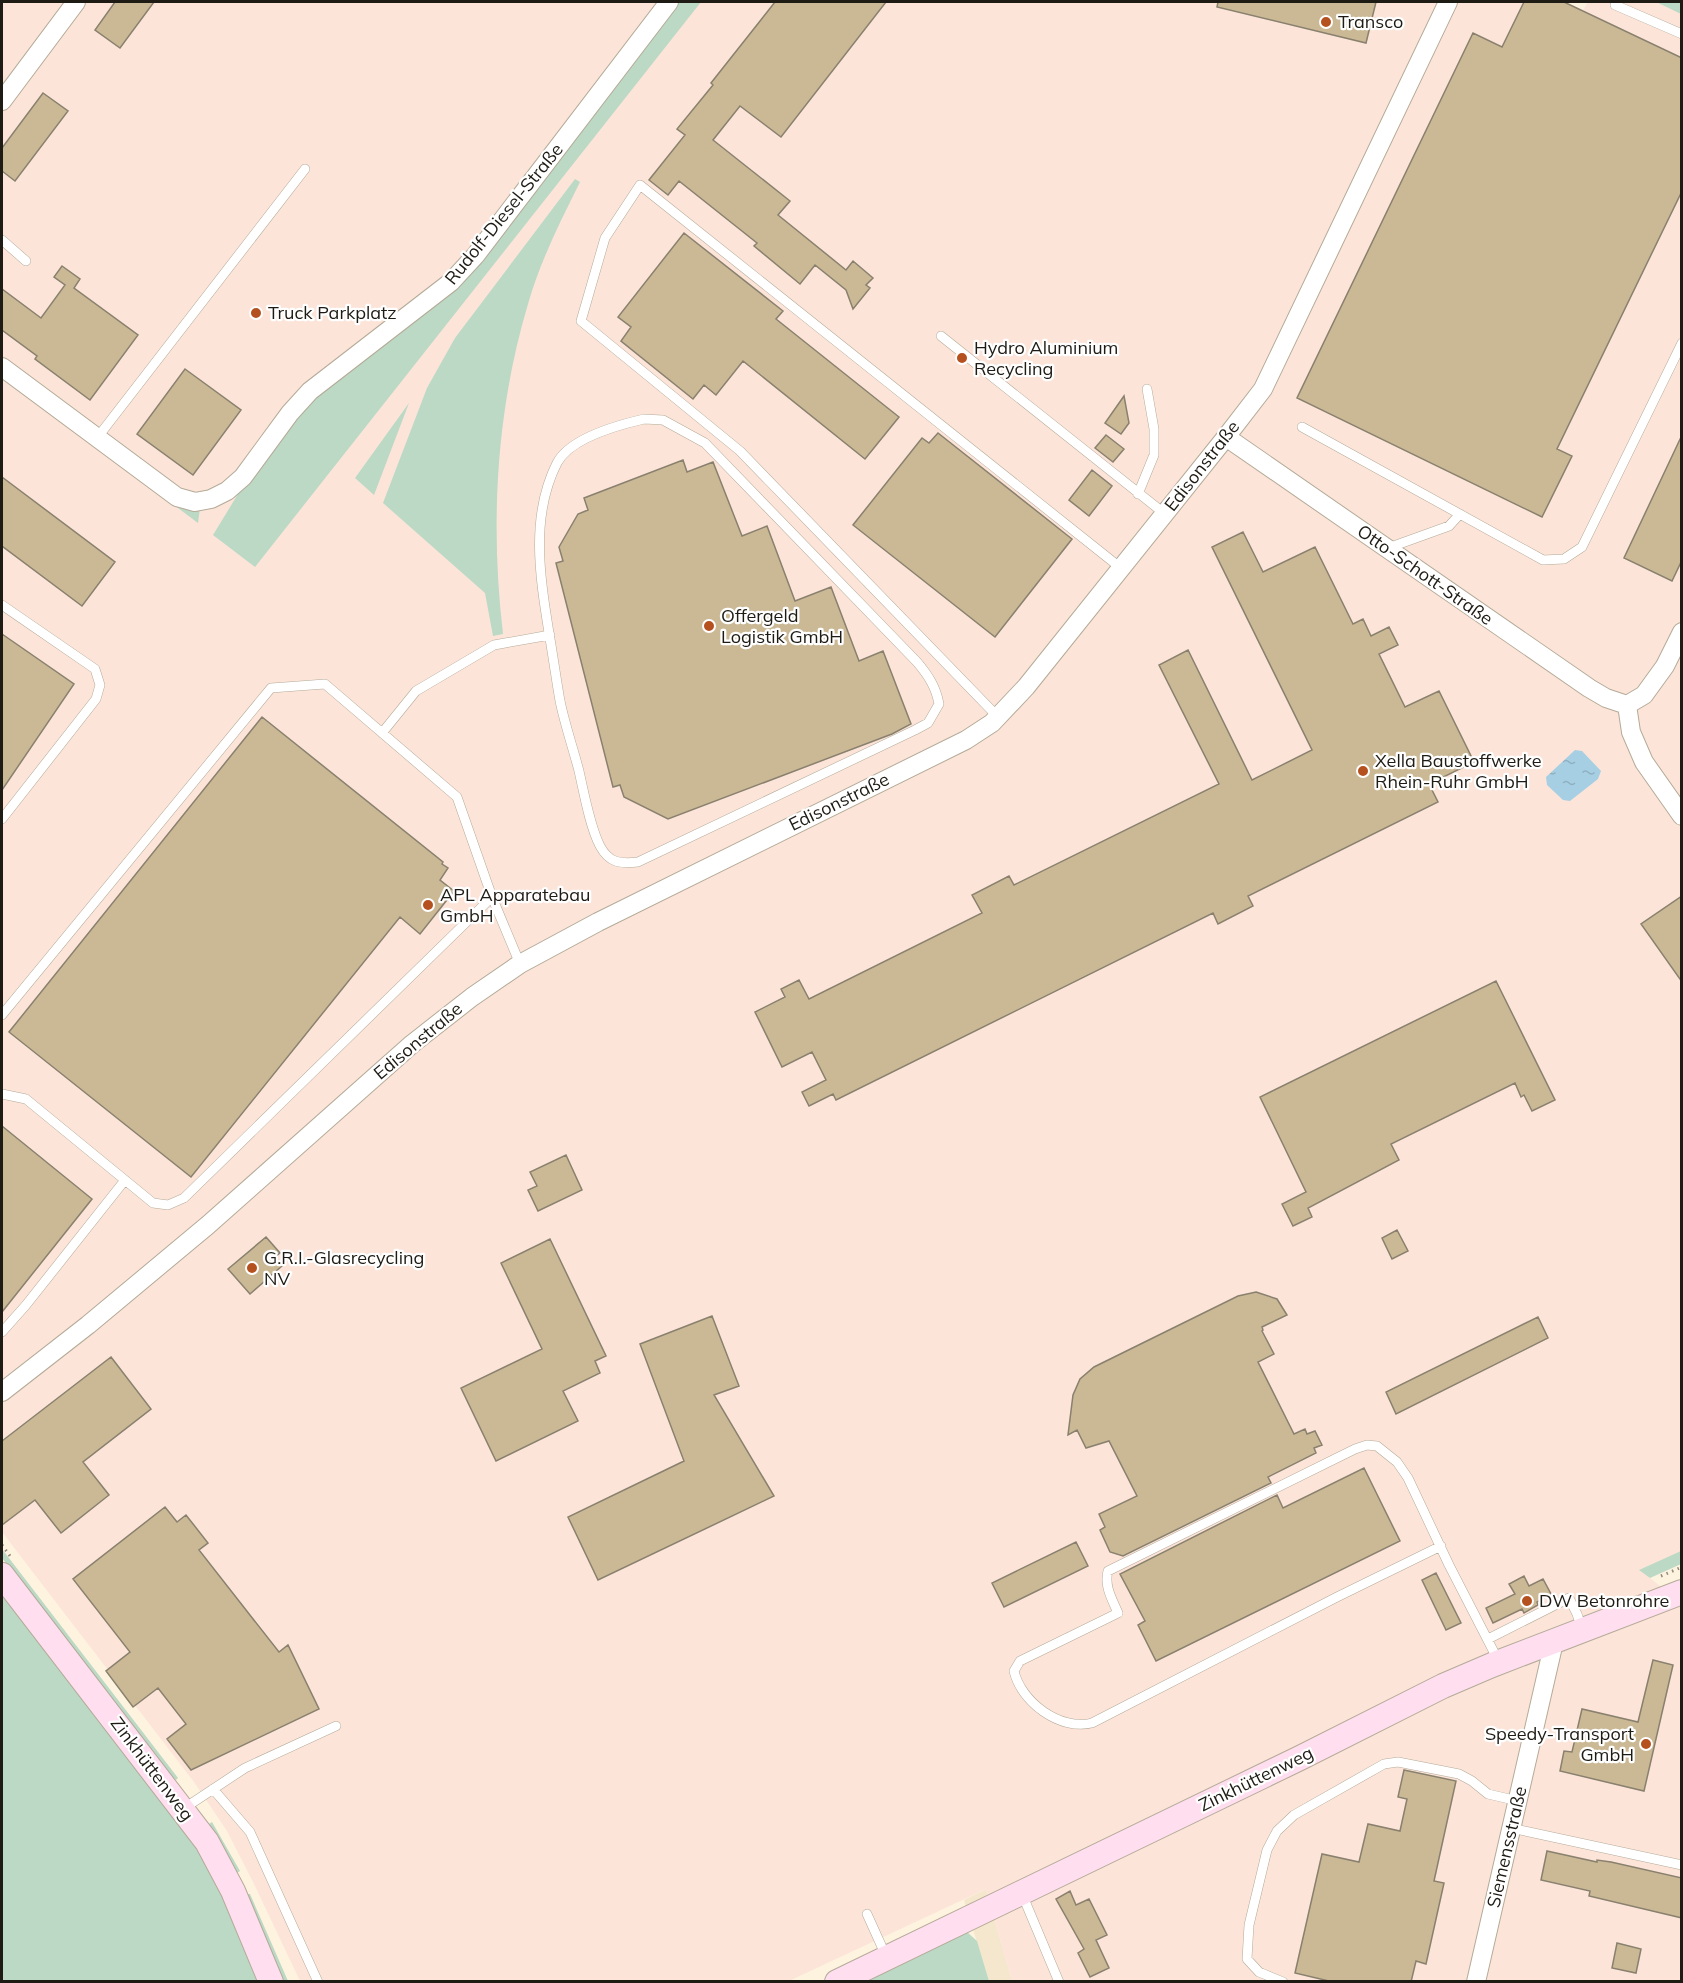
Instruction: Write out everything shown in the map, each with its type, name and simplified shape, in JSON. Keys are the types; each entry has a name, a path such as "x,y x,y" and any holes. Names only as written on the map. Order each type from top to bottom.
{"street":[{"path":"2,101 76,2"},
{"name":"Rudolf-Diesel-Straße","path":"97,438 177,497 195,502 211,499 227,491 243,477 290,414 310,392 451,282 475,256 669,2"},
{"name":"Edisonstraße","path":"2,1392 88,1325 208,1225 412,1044 472,997 520,964 598,922 966,740 998,717 1026,687 1263,389 1448,2"},
{"path":"2,367 97,438"},
{"name":"Otto-Schott-Straße","path":"1226,438 1589,688 1606,698 1627,705"},
{"path":"1682,632 1665,666 1644,695 1627,705 1631,732 1644,762 1682,816"},
{"name":"Zinkhüttenweg","path":"2,1575 207,1842 233,1891 271,1982"},
{"name":"Zinkhüttenweg","path":"837,1982 1443,1686 1499,1662 1682,1592"},
{"name":"Siemensstraße","path":"1476,1982 1554,1642"}],"lane":[{"path":"1615,5 1682,34"},
{"path":"97,438 305,169"},
{"path":"998,717 740,451 581,321 605,238 640,185 1122,568"},
{"path":"2,240 26,261"},
{"path":"941,336 1165,514"},
{"path":"1302,427 1543,560 1564,559 1582,546 1682,343"},
{"path":"1138,494 1154,455 1154,429 1147,389"},
{"path":"644,419 663,420 705,443 714,451 917,662 930,678 937,692 939,704 928,723 915,730 638,862 623,864 610,860 600,845 560,702 550,635 539,549 542,512 558,462 574,444 624,423 644,419"},
{"path":"1386,548 1449,526 1460,514"},
{"path":"2,605 95,669 100,685 96,699 2,819"},
{"path":"382,733 416,691 494,645 550,635"},
{"path":"2,1015 271,688 325,684 457,797 492,897 520,964"},
{"path":"2,1094 26,1099 153,1203 168,1205 184,1198 492,897"},
{"path":"2,1332 125,1180"},
{"path":"1441,1546 1092,1723 1081,1726 1068,1724 1037,1708 1023,1693 1016,1681 1014,1671 1020,1660 1118,1613 1108,1592 1106,1579 1108,1571 1367,1445 1377,1446 1397,1462 1408,1478 1499,1662"},
{"path":"1488,1639 1569,1598 1583,1631"},
{"path":"183,1809 245,1768 336,1726"},
{"path":"1283,1982 1259,1972 1247,1959 1249,1925 1267,1850 1277,1831 1294,1815 1384,1764 1398,1762 1459,1774 1488,1794 1518,1801"},
{"path":"213,1789 250,1832 318,1982"},
{"path":"1511,1828 1682,1865"},
{"path":"1021,1892 1059,1982"},
{"path":"867,1914 887,1958"}],"shaded area":[{"path":"2,2 1565,2 1583,10 1588,2 1656,2 1681,14 1682,1551 1640,1570 1681,1603 1681,1981 1012,1981 986,1889 789,1981 300,1981 227,1831 194,1782 2,1532"},
{"path":"986,1889 1012,1981 989,1981 964,1900"}],"green space":[{"path":"676,2 701,2 255,567 213,535 238,494 318,394 445,297"},
{"path":"1656,2 1681,2 1681,14"},
{"path":"575,179 580,182 551,242 533,288 517,344 509,385 503,426 497,509 499,593 503,634 493,636 485,593 383,503 427,388 455,338"},
{"path":"409,403 374,495 355,478"},
{"path":"170,502 200,508 198,523"},
{"path":"2,1549 178,1778 176,1780 167,1772 2,1558"},
{"path":"1681,1551 1681,1564 1650,1578 1639,1570"},
{"path":"2,1589 173,1811 211,1869 262,1981 2,1981"},
{"path":"212,1822 240,1871 235,1874 209,1824"},
{"path":"244,1894 250,1894 288,1981 282,1981"},
{"path":"966,1931 977,1941 989,1981 858,1982"}],"water":[{"path":"1575,750 1582,751 1601,771 1598,779 1570,801 1563,800 1547,785 1546,777"}],"building":[{"path":"115,2 154,2 120,48 95,30"},
{"path":"775,2 886,2 781,137 740,106 713,140 790,201 778,215 846,270 853,261 873,278 866,285 870,288 853,309 846,290 815,265 800,284 754,246 757,243 679,181 668,195 649,180 685,135 677,129"},
{"name":"Transco","path":"1218,2 1376,2 1366,43 1217,7"},
{"path":"1524,2 1564,2 1682,58 1682,191 1557,449 1572,456 1542,517 1297,398 1473,33 1502,47"},
{"path":"43,93 68,111 15,181 2,171 2,148"},
{"path":"684,233 783,311 776,319 899,417 865,459 743,361 716,395 704,385 693,399 621,341 631,327 618,317"},
{"path":"62,266 80,279 74,288 138,335 90,400 35,359 37,356 2,330 2,289 41,318 65,285 54,277"},
{"path":"185,369 241,410 193,475 137,434"},
{"path":"1124,396 1129,423 1121,434 1105,423"},
{"path":"938,433 1072,539 995,637 853,525 922,438 929,443"},
{"path":"1106,435 1124,449 1113,462 1095,448"},
{"path":"1682,435 1682,560 1672,581 1624,558"},
{"name":"Offergeld Logistik GmbH","path":"683,460 687,472 713,462 742,536 767,526 795,601 831,587 859,661 883,651 911,724 892,734 668,819 624,797 620,785 613,787 556,563 563,561 559,547 578,514 588,510 584,498"},
{"path":"1092,470 1112,486 1089,516 1069,500"},
{"path":"2,477 115,562 82,606 2,546"},
{"name":"Xella Baustoffwerke Rhein-Ruhr GmbH","path":"1243,532 1263,572 1315,547 1353,624 1363,619 1371,636 1389,627 1398,645 1379,654 1405,707 1439,691 1474,762 1429,784 1438,802 1248,896 1253,906 1218,924 1213,913 836,1100 833,1094 809,1106 802,1092 826,1080 812,1052 782,1067 755,1012 785,997 781,989 799,980 809,999 982,913 972,895 1009,876 1014,885 1219,784 1159,665 1188,650 1252,780 1312,750 1212,547"},
{"path":"2,634 74,684 2,790"},
{"path":"262,717 443,862 442,864 448,868 440,880 454,891 420,934 400,917 191,1177 9,1032"},
{"path":"1682,896 1682,982 1641,924"},
{"path":"1496,981 1555,1100 1532,1111 1524,1095 1521,1097 1515,1083 1391,1144 1399,1160 1308,1208 1312,1217 1293,1226 1282,1204 1306,1192 1260,1097"},
{"path":"2,1126 92,1199 2,1312"},
{"path":"566,1155 582,1190 538,1211 528,1190 537,1186 530,1172"},
{"path":"1397,1230 1408,1251 1392,1259 1382,1238"},
{"name":"G.R.I.-Glasrecycling NV","path":"266,1237 280,1253 275,1257 282,1266 250,1294 228,1269"},
{"path":"550,1239 606,1356 595,1361 600,1373 563,1391 578,1421 496,1461 461,1388 542,1349 501,1263"},
{"path":"1256,1292 1277,1299 1287,1315 1262,1327 1274,1354 1258,1362 1294,1434 1305,1429 1307,1434 1315,1431 1322,1445 1314,1448 1316,1453 1268,1477 1271,1483 1123,1556 1110,1552 1100,1530 1105,1527 1099,1514 1137,1496 1109,1441 1086,1448 1077,1430 1068,1435 1073,1395 1080,1379 1094,1367 1238,1296"},
{"path":"712,1316 739,1386 714,1395 774,1496 598,1580 568,1517 684,1461 640,1344"},
{"path":"1538,1317 1548,1338 1396,1414 1386,1392"},
{"path":"111,1357 151,1409 83,1462 109,1495 61,1533 35,1500 2,1525 2,1441"},
{"path":"1364,1468 1400,1541 1156,1661 1138,1625 1145,1621 1120,1574 1277,1495 1283,1508"},
{"path":"165,1507 177,1522 186,1515 208,1543 199,1550 279,1652 288,1645 319,1709 191,1770 167,1739 186,1724 158,1688 133,1707 106,1671 130,1652 73,1579"},
{"path":"1076,1542 1088,1566 1004,1607 992,1583"},
{"path":"1436,1573 1461,1623 1446,1630 1422,1580"},
{"path":"1524,1576 1529,1586 1543,1579 1551,1594 1524,1613 1522,1609 1493,1623 1486,1608 1515,1594 1509,1584"},
{"path":"1653,1660 1673,1665 1644,1791 1560,1771 1564,1751 1572,1752 1582,1709 1638,1722"},
{"path":"1404,1770 1456,1781 1434,1881 1444,1883 1426,1964 1416,1961 1411,1982 1333,1982 1295,1973 1322,1854 1359,1862 1368,1824 1400,1831 1407,1799 1398,1797"},
{"path":"1547,1851 1682,1878 1682,1918 1589,1896 1590,1891 1541,1880"},
{"path":"1070,1891 1076,1905 1089,1899 1107,1935 1096,1940 1109,1968 1090,1977 1078,1953 1084,1949 1056,1899"},
{"path":"1617,1943 1641,1949 1636,1973 1612,1968"}],"place":[{"name":"Transco","path":"1326,22"},
{"name":"Truck Parkplatz","path":"256,313"},
{"name":"Hydro Aluminium Recycling","path":"962,358"},
{"name":"Offergeld Logistik GmbH","path":"709,626"},
{"name":"Xella Baustoffwerke Rhein-Ruhr GmbH","path":"1363,771"},
{"name":"APL Apparatebau GmbH","path":"428,905"},
{"name":"G.R.I.-Glasrecycling NV","path":"252,1268"},
{"name":"DW Betonrohre","path":"1527,1601"},
{"name":"Speedy-Transport GmbH","path":"1646,1744"}]}
